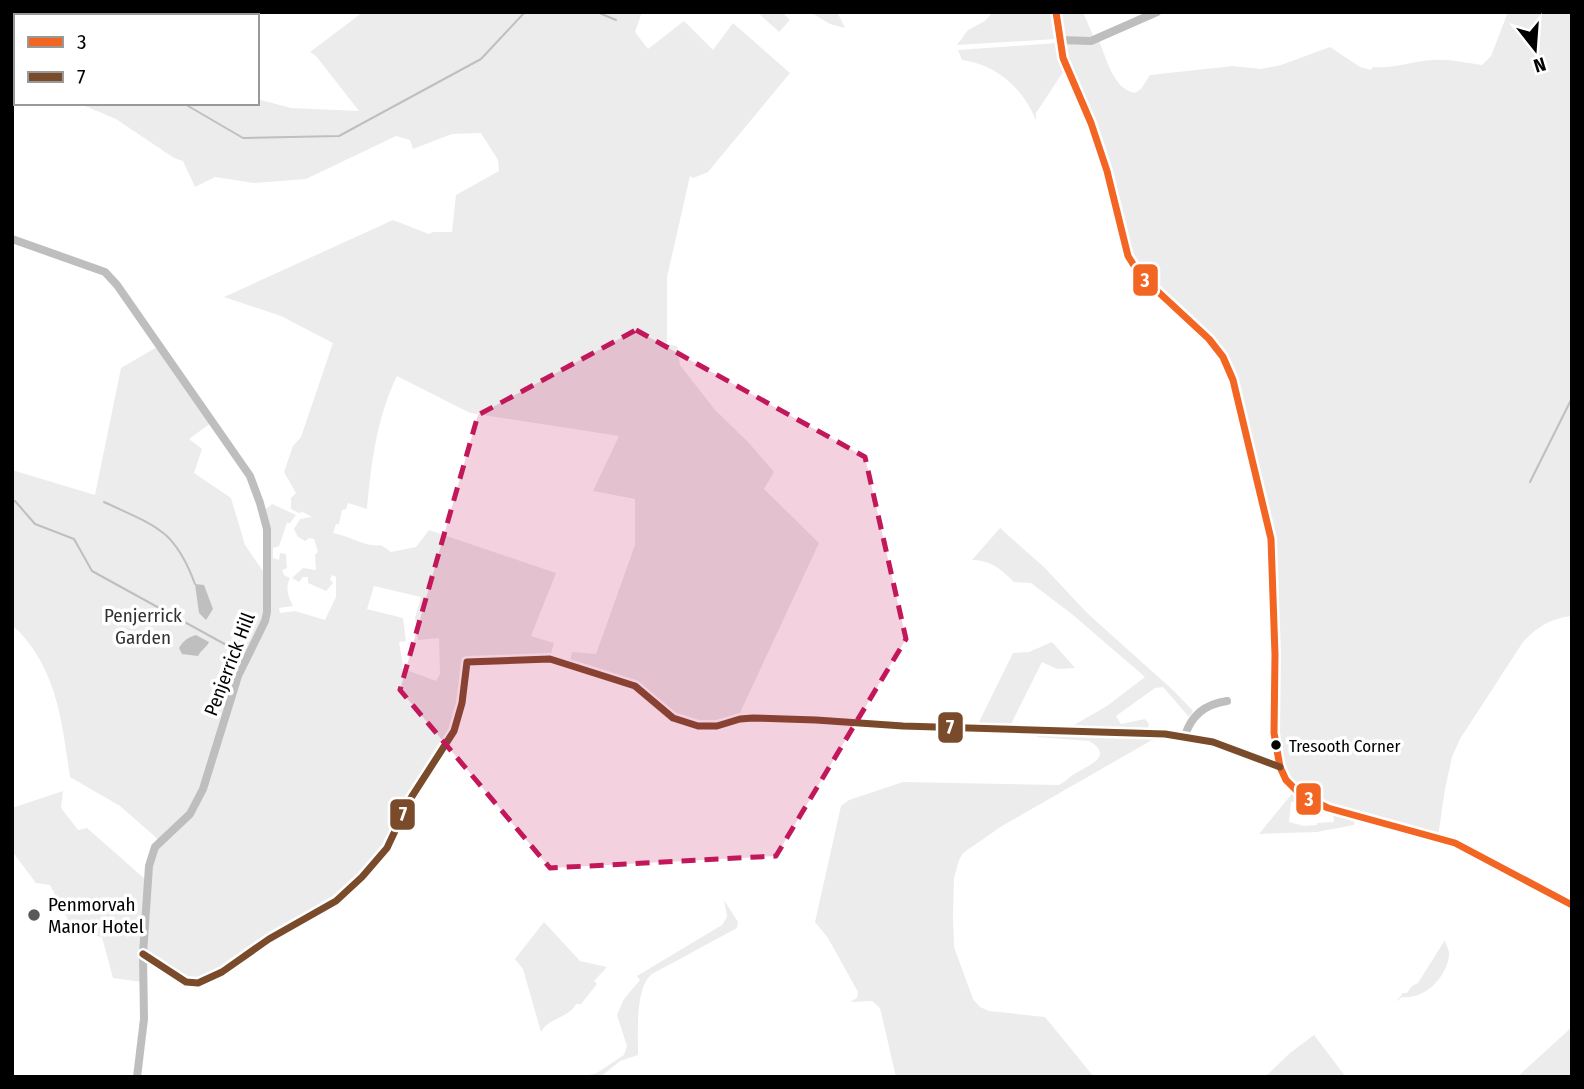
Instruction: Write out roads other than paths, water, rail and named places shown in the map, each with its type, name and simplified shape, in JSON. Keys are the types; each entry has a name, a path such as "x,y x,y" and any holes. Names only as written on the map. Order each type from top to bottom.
{"street":[{"path":"1056,12 1063,58 1091,123 1107,171 1128,256 1140,275 1209,339 1223,357 1233,380 1271,539 1275,655 1274,733 1280,767 1291,786 1312,802 1455,843 1572,905"},
{"path":"1059,40 1091,41 1157,12"},
{"name":"Penjerrick Hill","path":"12,239 105,272 117,285 250,476 267,530 268,602 265,621 238,676 203,789 190,814 155,847 149,866 143,954 144,1018 137,1077"},
{"path":"143,954 186,982 198,983 222,972 269,939 336,901 387,848 409,802 453,732 462,703 467,662 550,659 635,685 673,718 685,724 702,727 722,726 740,719 753,718 1185,736 1232,748 1280,767"},
{"path":"1185,736 1189,722 1195,715 1210,706 1227,701"}],"waterway":[{"path":"32,12 36,14"},
{"path":"186,105 243,138 339,136 481,59 525,12"},
{"path":"597,12 616,20"},
{"path":"1530,482 1572,398"},
{"path":"12,501 15,501 35,524 74,539 92,571 230,647"},
{"path":"104,502 161,531 179,551 195,584"}],"place":[{"name":"Tresooth Corner","path":"1276,745"},
{"name":"Penmorvah Manor Hotel","path":"34,915"}],"park label":[{"name":"Penjerrick Garden","path":"143,626"}]}
